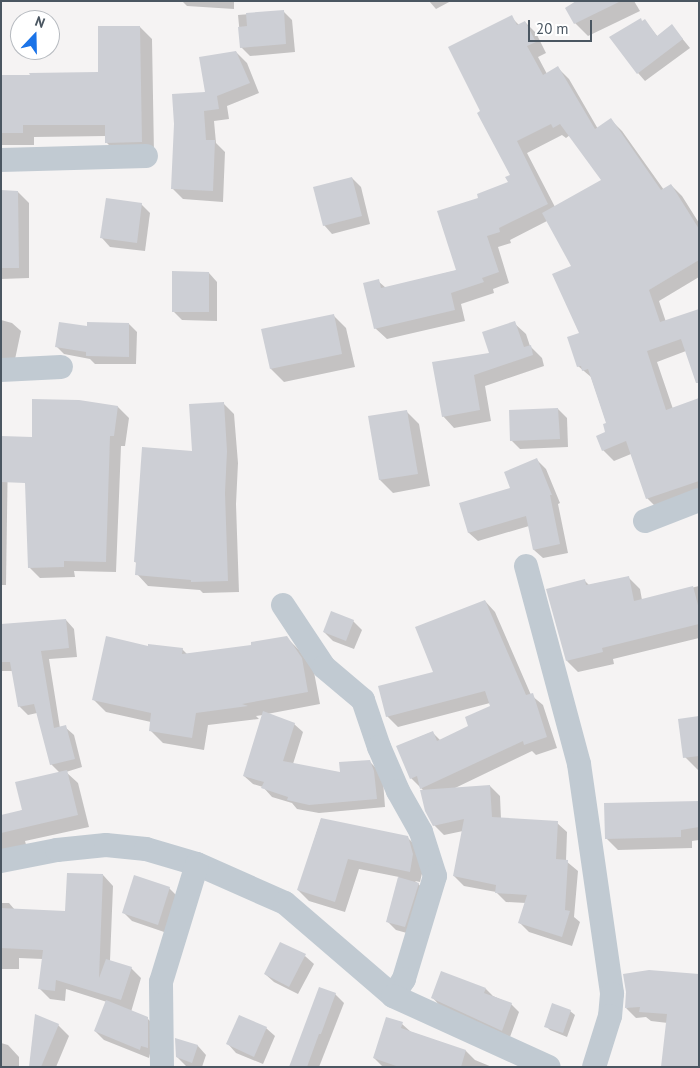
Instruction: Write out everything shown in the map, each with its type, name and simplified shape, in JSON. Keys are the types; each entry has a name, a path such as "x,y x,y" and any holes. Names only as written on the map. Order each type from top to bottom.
{"street":[{"path":"1,160 146,156"},
{"path":"1,370 61,367"},
{"path":"645,521 699,500"},
{"path":"526,566 579,764 609,969 612,994 610,1016 594,1067"},
{"path":"283,606 324,667 363,700 379,747 398,791 421,832 435,876 404,979 393,996"},
{"path":"1,861 57,850 106,845 146,849 197,864 285,903 393,996 549,1067"},
{"path":"162,1067 161,982 197,864"}],"building":[{"path":"576,1 621,1 574,24 565,8"},
{"path":"284,10 286,44 240,48 238,27 247,26 246,13"},
{"path":"512,15 517,25 525,21 536,42 527,46 543,75 558,66 595,129 611,118 661,190 671,184 699,229 699,260 649,290 660,322 699,309 699,383 696,383 681,339 647,351 666,410 699,398 699,481 646,499 626,441 602,451 596,436 605,432 603,424 606,423 588,369 582,371 581,366 577,367 567,337 579,333 552,274 571,266 542,213 601,180 560,124 553,128 551,124 517,141 548,204 499,228 500,232 487,236 499,272 482,278 484,282 451,293 455,310 374,329 363,283 379,279 381,288 456,270 437,211 478,198 477,194 508,182 505,177 510,175 477,113 480,111 448,47"},
{"path":"641,18 642,21 645,19 657,36 672,24 683,39 637,74 609,37"},
{"path":"98,26 140,26 142,142 105,143 105,125 23,125 23,133 1,133 1,75 98,72"},
{"path":"236,51 250,83 217,96 219,109 204,111 206,140 215,140 213,191 171,189 174,124 172,94 205,92 199,57"},
{"path":"352,177 362,216 323,226 313,187"},
{"path":"1,190 18,191 19,268 1,268"},
{"path":"106,198 142,203 137,243 100,238"},
{"path":"172,271 209,272 209,312 172,312"},
{"path":"334,314 342,354 270,369 261,329"},
{"path":"515,321 524,347 531,345 533,355 474,375 480,410 442,417 432,362 489,353 482,332"},
{"path":"59,322 87,326 87,322 129,323 129,357 86,356 86,352 55,347"},
{"path":"32,399 79,400 118,406 114,436 110,436 106,562 64,561 64,567 28,568 25,483 1,482 1,436 32,437"},
{"path":"224,402 227,451 225,493 228,581 191,582 191,580 135,575 136,562 134,562 142,447 192,451 189,404"},
{"path":"558,408 560,439 510,441 509,410"},
{"path":"407,410 418,474 379,480 368,416"},
{"path":"537,458 552,495 550,495 560,544 533,550 526,516 468,533 459,503 510,488 504,472"},
{"path":"629,576 634,601 693,586 699,609 699,624 602,648 603,652 566,661 546,589 585,579 586,585"},
{"path":"485,600 526,695 533,693 547,737 524,745 523,741 420,789 417,776 410,779 396,746 433,731 437,741 468,726 465,717 490,706 485,691 386,717 378,686 433,672 415,627"},
{"path":"331,611 354,620 346,641 323,632"},
{"path":"66,619 69,648 41,651 54,728 66,725 75,759 50,765 34,704 18,707 10,662 1,662 1,624"},
{"path":"106,636 148,646 148,644 183,648 182,654 251,645 251,642 287,636 302,658 308,692 242,704 248,706 196,713 192,738 149,731 151,713 92,700"},
{"path":"263,711 295,723 283,761 340,772 339,762 370,760 374,771 377,799 309,805 287,800 288,797 261,788 264,782 243,776"},
{"path":"699,716 699,756 683,758 678,719"},
{"path":"67,770 78,815 1,833 1,815 22,810 15,782"},
{"path":"490,785 492,817 558,821 556,859 568,860 565,910 570,911 562,937 518,923 527,895 495,893 496,885 453,876 464,819 433,826 425,811 420,790"},
{"path":"699,801 699,827 681,830 681,837 605,839 604,803"},
{"path":"321,818 408,836 413,854 410,872 348,859 335,902 297,890"},
{"path":"67,873 103,874 99,978 106,959 132,967 121,1000 56,980 55,991 38,989 43,950 1,948 1,908 65,911"},
{"path":"134,875 170,887 158,925 122,913"},
{"path":"398,877 419,883 405,927 386,922"},
{"path":"280,942 306,954 289,987 264,974"},
{"path":"649,970 699,974 699,1067 661,1067 667,1014 639,1012 640,1007 625,1008 626,992 623,974"},
{"path":"441,971 486,988 484,993 512,1003 502,1031 431,998"},
{"path":"319,987 336,993 321,1034 319,1034 307,1067 289,1067"},
{"path":"106,1000 148,1017 148,1048 141,1046 140,1050 94,1031"},
{"path":"552,1003 571,1010 563,1033 544,1027"},
{"path":"35,1014 59,1024 41,1067 29,1067"},
{"path":"239,1015 267,1027 254,1057 226,1044"},
{"path":"386,1017 403,1022 401,1028 466,1050 461,1067 399,1067 373,1058"},
{"path":"175,1038 198,1045 192,1063 176,1057"}]}
